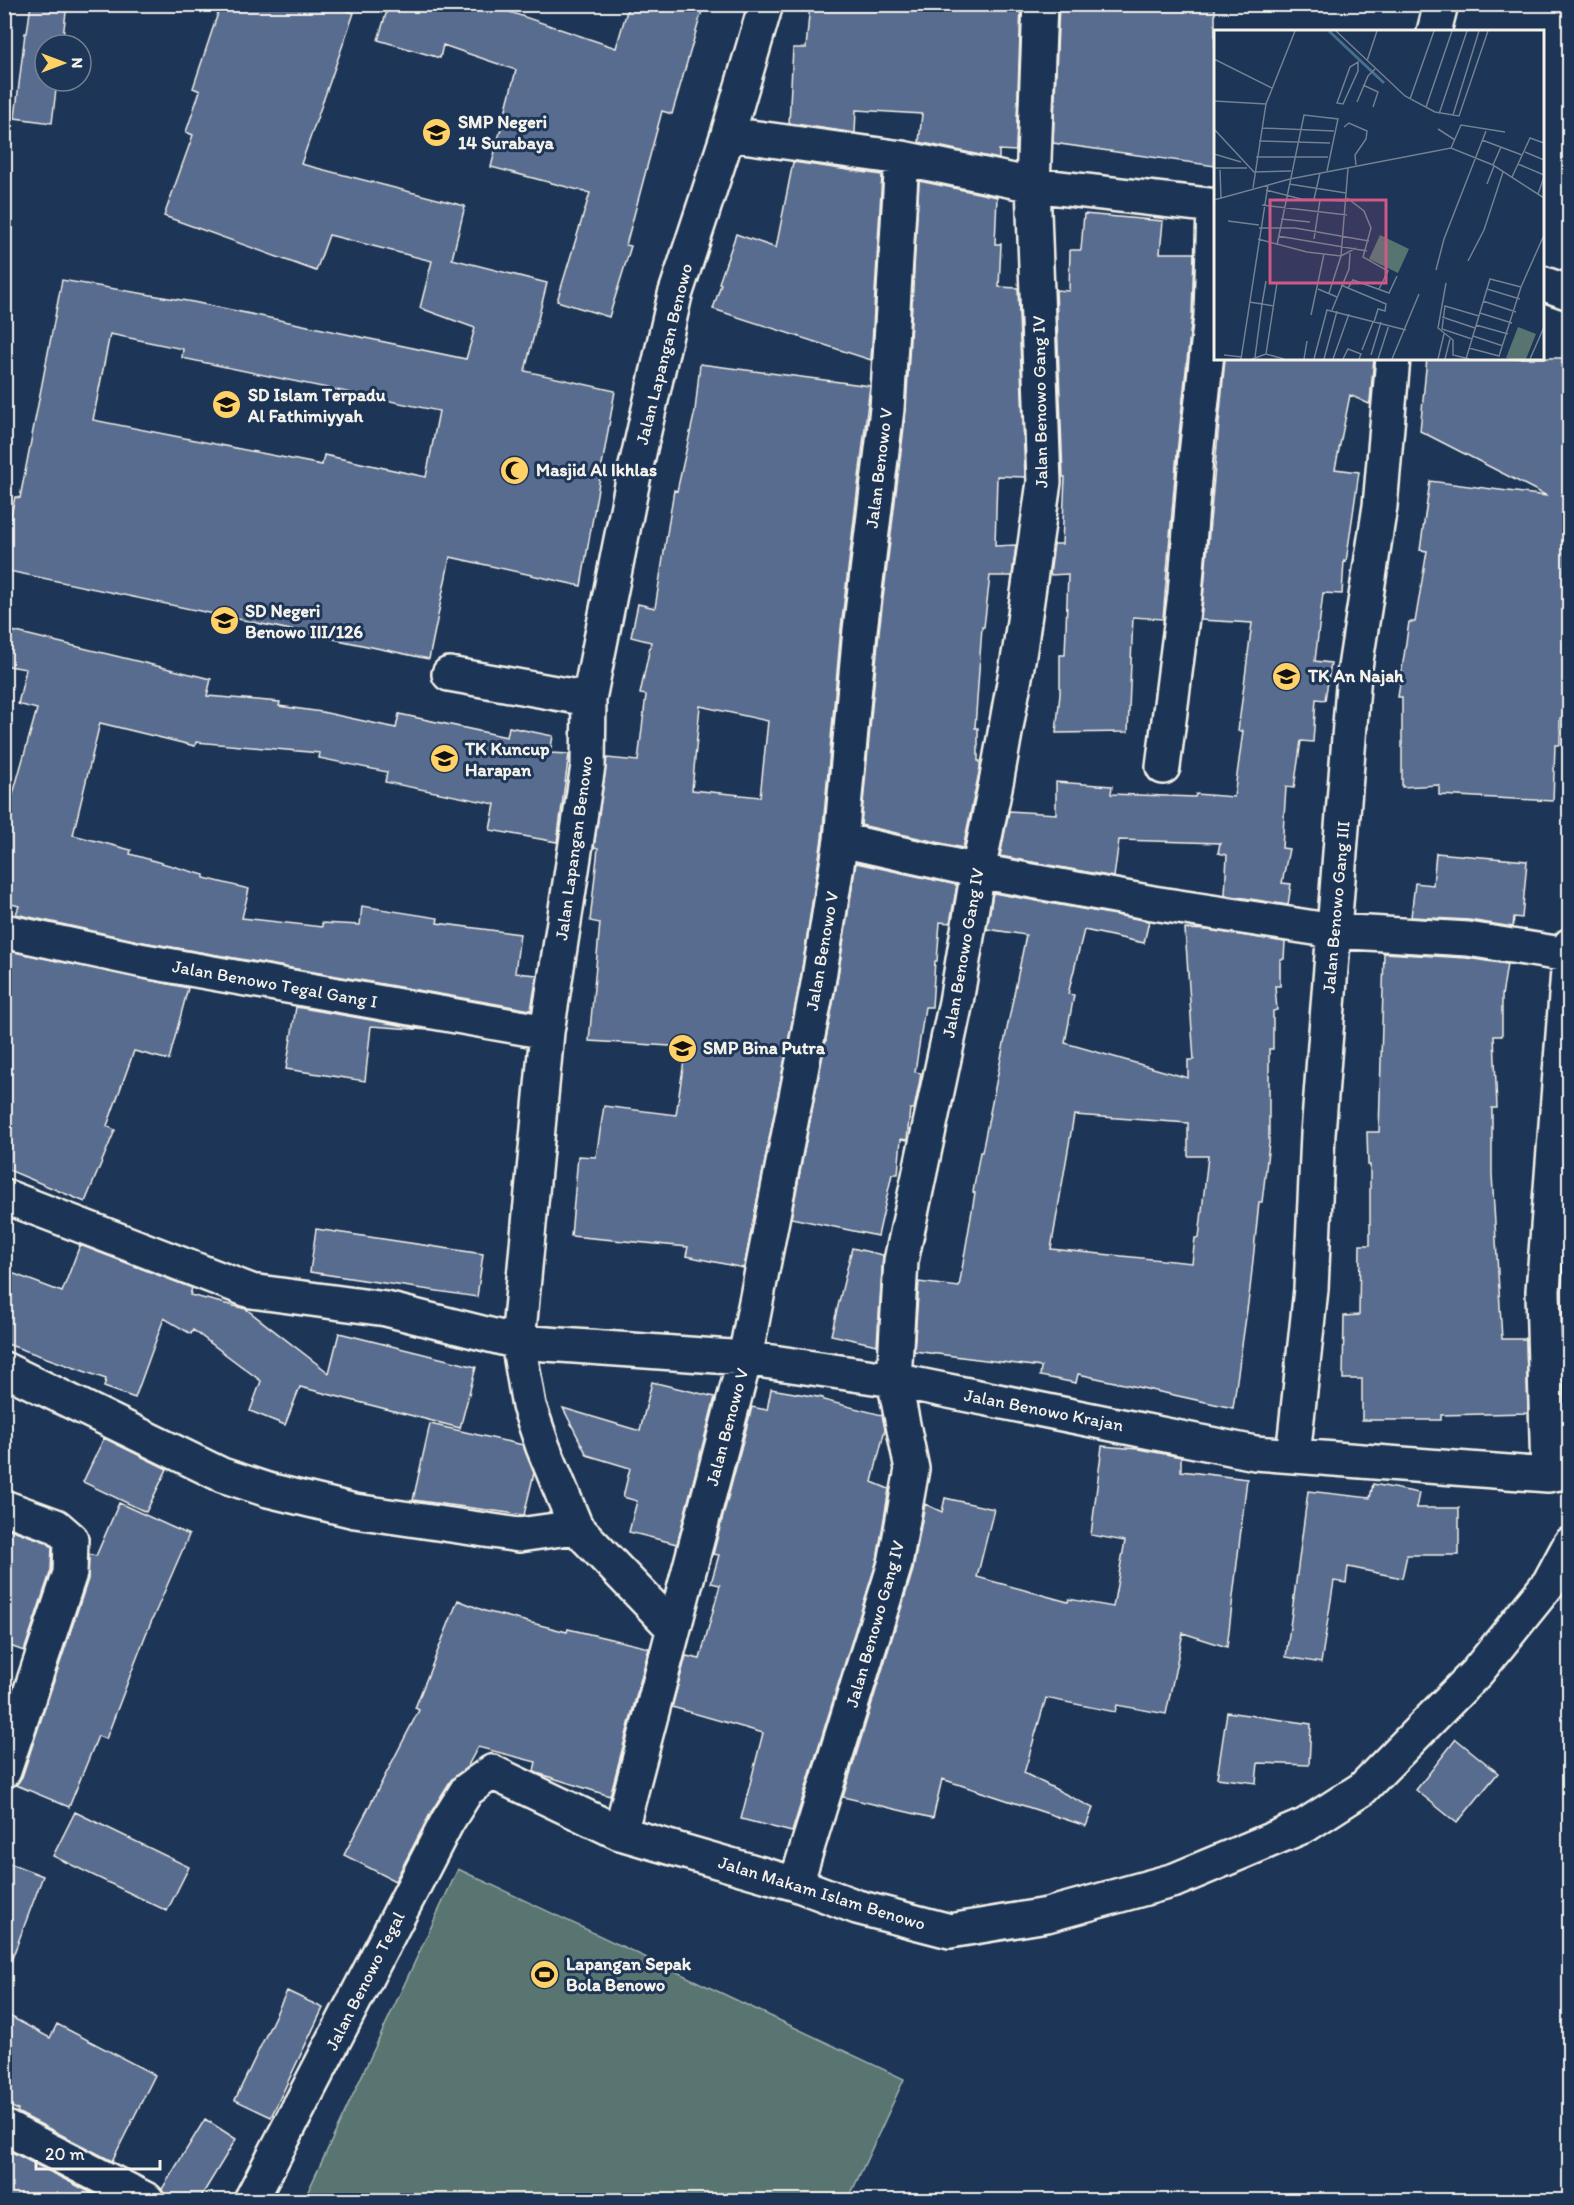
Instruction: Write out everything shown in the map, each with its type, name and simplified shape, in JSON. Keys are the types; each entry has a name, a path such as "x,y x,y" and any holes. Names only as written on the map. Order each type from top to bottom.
{"street":[{"name":"Jalan Lapangan Benowo","path":"673,1628 576,1527 529,1407 518,1342 546,1032 588,766 589,699 634,475 675,295 728,134 766,4"},
{"name":"Jalan Benowo Gang IV","path":"796,1884 896,1564 912,1469 894,1380 901,1261 956,1002 1020,649 1044,482 1033,185 1040,4"},
{"path":"1434,30 1441,4"},
{"path":"728,134 902,158 1033,185 1214,206"},
{"name":"Jalan Benowo V","path":"620,1833 745,1358 818,984 841,840 860,630 886,409 902,158"},
{"path":"1163,767 1185,594 1196,455 1211,316 1214,234"},
{"path":"1544,284 1569,293"},
{"name":"Jalan Benowo Gang III","path":"1293,1456 1311,1289 1318,1134 1354,674 1380,506 1393,360"},
{"path":"449,674 589,699"},
{"path":"841,840 978,871 1164,905 1334,931 1468,939 1569,950 1543,1291 1559,1473"},
{"name":"Jalan Benowo Tegal Gang I","path":"4,931 139,960 546,1032"},
{"name":"Jalan Benowo Krajan","path":"4,1196 251,1292 386,1309 518,1342 745,1358 894,1380 1255,1453 1559,1473"},
{"path":"4,1369 222,1475 268,1490 355,1511 519,1535 576,1527"},
{"path":"4,1507 56,1526 71,1539 70,1573 4,1771"},
{"name":"Jalan Makam Islam Benowo","path":"492,1772 620,1833 796,1884 857,1907 950,1931 1047,1916 1176,1880 1306,1825 1362,1789 1477,1672 1549,1583 1569,1544"},
{"name":"Jalan Benowo Tegal","path":"251,2200 447,1822 466,1790 492,1772"},
{"path":"4,2127 147,2200"}],"green space":[{"name":"Lapangan Sepak Bola Benowo","path":"458,1869 904,2079 848,2200 304,2200"}],"building":[{"path":"31,4 67,4 63,33 33,33 33,93 56,93 52,123 15,118 25,33 27,33"},
{"path":"221,4 328,4 354,13 301,164 465,206 452,259 547,283 525,371 615,391 581,586 450,557 429,659 4,570 4,548 15,497 20,498 62,280 193,302 466,359 475,328 420,308 432,261 329,235 316,271 164,216 193,135 186,132 200,91 193,88","holes":["110,334 183,349 182,358 439,411 426,477 324,455 322,465 93,420"]},
{"path":"389,4 486,4 616,48 629,4 704,4 672,114 662,111 626,245 631,246 609,317 557,301 590,193 491,167 516,70 443,45 440,58 378,40"},
{"path":"810,4 1021,4 1016,151 999,150 999,159 919,142 922,114 856,110 855,133 789,123 793,48 806,48"},
{"path":"1059,4 1215,4 1214,166 1053,143"},
{"path":"793,162 882,175 871,360 713,309 721,284 719,283 736,234 776,248"},
{"path":"919,181 997,197 995,244 1001,244 999,287 1018,288 1025,477 997,476 995,546 1016,545 1012,576 990,576 984,627 982,627 975,728 978,728 980,768 963,848 861,825 879,632 906,411"},
{"path":"1084,214 1163,221 1160,253 1194,253 1192,315 1177,453 1163,619 1133,617 1128,732 1056,733 1060,694 1060,655 1065,655 1068,574 1050,575 1054,544 1062,544 1065,477 1063,477 1056,290 1069,291 1070,250 1081,250"},
{"path":"1569,358 1569,635 1566,634 1564,718 1560,718 1560,745 1555,745 1553,801 1439,795 1439,785 1402,787 1402,697 1398,697 1409,622 1415,622 1427,551 1420,550 1430,481 1547,496 1420,431 1427,360"},
{"path":"1225,360 1374,360 1369,404 1350,395 1335,469 1359,472 1346,562 1344,561 1342,594 1323,593 1315,661 1331,663 1325,700 1316,699 1313,742 1301,741 1294,788 1286,787 1282,848 1289,849 1282,883 1291,884 1288,905 1225,895 1227,855 1218,853 1220,843 1119,840 1114,877 1000,856 1009,811 1056,814 1056,782 1112,786 1111,794 1195,797 1196,794 1234,797 1243,731 1238,731 1252,623 1201,620"},
{"path":"700,364 870,386 841,628 822,838 800,981 744,1268 686,1256 688,1247 571,1236 578,1156 596,1157 604,1106 676,1115 686,1047 589,1041 600,923 590,921 598,848 594,847 607,758 638,761 646,695 640,694 651,642 631,637 638,604 655,608 674,490 677,491 695,411","holes":["700,706 768,721 760,797 692,790"]},
{"path":"4,629 211,679 207,696 280,702 279,706 322,712 396,728 399,714 507,737 509,727 553,736 550,753 569,754 557,842 490,830 495,804 385,782 387,772 319,758 320,753 196,742 195,746 100,723 73,835 131,850 130,854 204,875 204,878 249,889 242,918 322,927 322,923 360,925 362,906 438,918 437,923 520,934 515,973 537,975 531,1010 143,942 16,914 19,906 4,902 4,826 37,709 18,704 26,669 4,665"},
{"path":"1436,853 1527,861 1522,918 1514,917 1513,927 1469,920 1411,917 1415,883 1433,885"},
{"path":"856,863 957,885 950,923 940,922 932,1007 925,1007 915,1072 921,1073 919,1085 914,1109 910,1109 907,1140 901,1139 898,1174 892,1174 878,1236 791,1218 836,988"},
{"path":"993,893 1149,921 1144,943 1084,930 1068,994 1074,995 1065,1043 1188,1078 1188,1060 1194,1060 1185,929 1208,930 1285,942 1284,959 1280,959 1280,986 1275,986 1277,1010 1273,1011 1273,1049 1269,1049 1269,1143 1262,1202 1259,1202 1250,1289 1233,1408 1078,1374 1076,1383 1040,1376 1041,1367 914,1351 919,1282 959,1287 980,1152 982,1152 1026,935 987,929","holes":["1074,1115 1188,1123 1188,1156 1208,1156 1199,1238 1195,1238 1192,1263 1051,1249"]},
{"path":"4,950 188,988 169,1060 134,1051 107,1126 115,1130 85,1202 4,1168"},
{"path":"1384,953 1466,958 1507,964 1502,996 1502,1036 1494,1036 1497,1108 1492,1108 1492,1174 1502,1339 1526,1339 1528,1413 1441,1415 1441,1420 1362,1420 1362,1379 1343,1379 1344,1316 1359,1315 1360,1245 1370,1245 1370,1165 1368,1165 1367,1132 1379,1132"},
{"path":"296,1007 428,1030 371,1026 365,1081 286,1069"},
{"path":"316,1229 483,1254 477,1297 310,1272"},
{"path":"80,1245 192,1288 190,1295 246,1309 329,1373 339,1333 476,1367 460,1428 300,1387 285,1425 250,1411 261,1381 193,1330 191,1334 164,1318 135,1398 104,1387 106,1379 4,1343 4,1270 62,1292"},
{"path":"852,1248 883,1255 877,1345 831,1335"},
{"path":"1563,1338 1569,1338 1569,1412 1565,1413"},
{"path":"652,1382 715,1397 677,1544 629,1532 637,1501 623,1497 630,1468 587,1455 563,1408 640,1431"},
{"path":"771,1389 823,1398 823,1400 882,1415 885,1429 872,1482 889,1489 877,1560 792,1832 741,1819 763,1733 672,1707 686,1656 700,1659 720,1585 711,1583 719,1555 713,1554 752,1407 767,1410"},
{"path":"430,1424 523,1445 534,1473 524,1515 413,1500"},
{"path":"104,1438 167,1469 146,1512 83,1482"},
{"path":"1102,1446 1138,1449 1181,1457 1181,1471 1247,1479 1227,1647 1183,1633 1166,1714 1117,1705 1115,1712 1046,1698 1024,1773 1093,1808 1086,1826 942,1779 933,1818 843,1797 913,1570 925,1504 942,1512 945,1498 994,1509 977,1577 1068,1602 1069,1599 1113,1607 1125,1541 1091,1535"},
{"path":"1373,1484 1419,1493 1416,1508 1459,1508 1459,1555 1407,1555 1402,1578 1348,1567 1346,1583 1334,1581 1321,1663 1286,1657 1308,1491 1370,1498"},
{"path":"119,1503 189,1535 146,1634 106,1739 98,1736 69,1807 16,1785 22,1777 88,1579 89,1554 96,1556"},
{"path":"4,1527 46,1542 52,1547 51,1570 24,1651 4,1644"},
{"path":"458,1600 485,1611 567,1632 568,1629 649,1648 610,1796 537,1773 534,1771 536,1762 478,1747 467,1767 451,1780 431,1812 395,1881 344,1855 419,1710 415,1708"},
{"path":"1227,1712 1311,1724 1309,1765 1258,1763 1256,1783 1217,1778"},
{"path":"1456,1739 1498,1773 1457,1823 1416,1790"},
{"path":"75,1812 189,1867 167,1911 53,1856"},
{"path":"4,1861 43,1876 8,1969 4,1969"},
{"path":"287,1991 323,2008 271,2117 235,2100"},
{"path":"4,2013 50,2038 57,2024 155,2075 112,2161 4,2103"},
{"path":"205,2119 236,2139 199,2200 165,2200 162,2189"},
{"path":"4,2148 95,2195 92,2200 4,2200"}],"place":[{"name":"SMP Negeri 14 Surabaya","path":"437,132"},
{"name":"SD Islam Terpadu Al Fathimiyyah","path":"227,405"},
{"name":"Masjid Al Ikhlas","path":"515,470"},
{"name":"SD Negeri Benowo III/126","path":"224,621"},
{"name":"TK An Najah","path":"1287,676"},
{"name":"TK Kuncup Harapan","path":"444,759"},
{"name":"SMP Bina Putra","path":"682,1048"},
{"name":"Lapangan Sepak Bola Benowo","path":"545,1974"}]}
